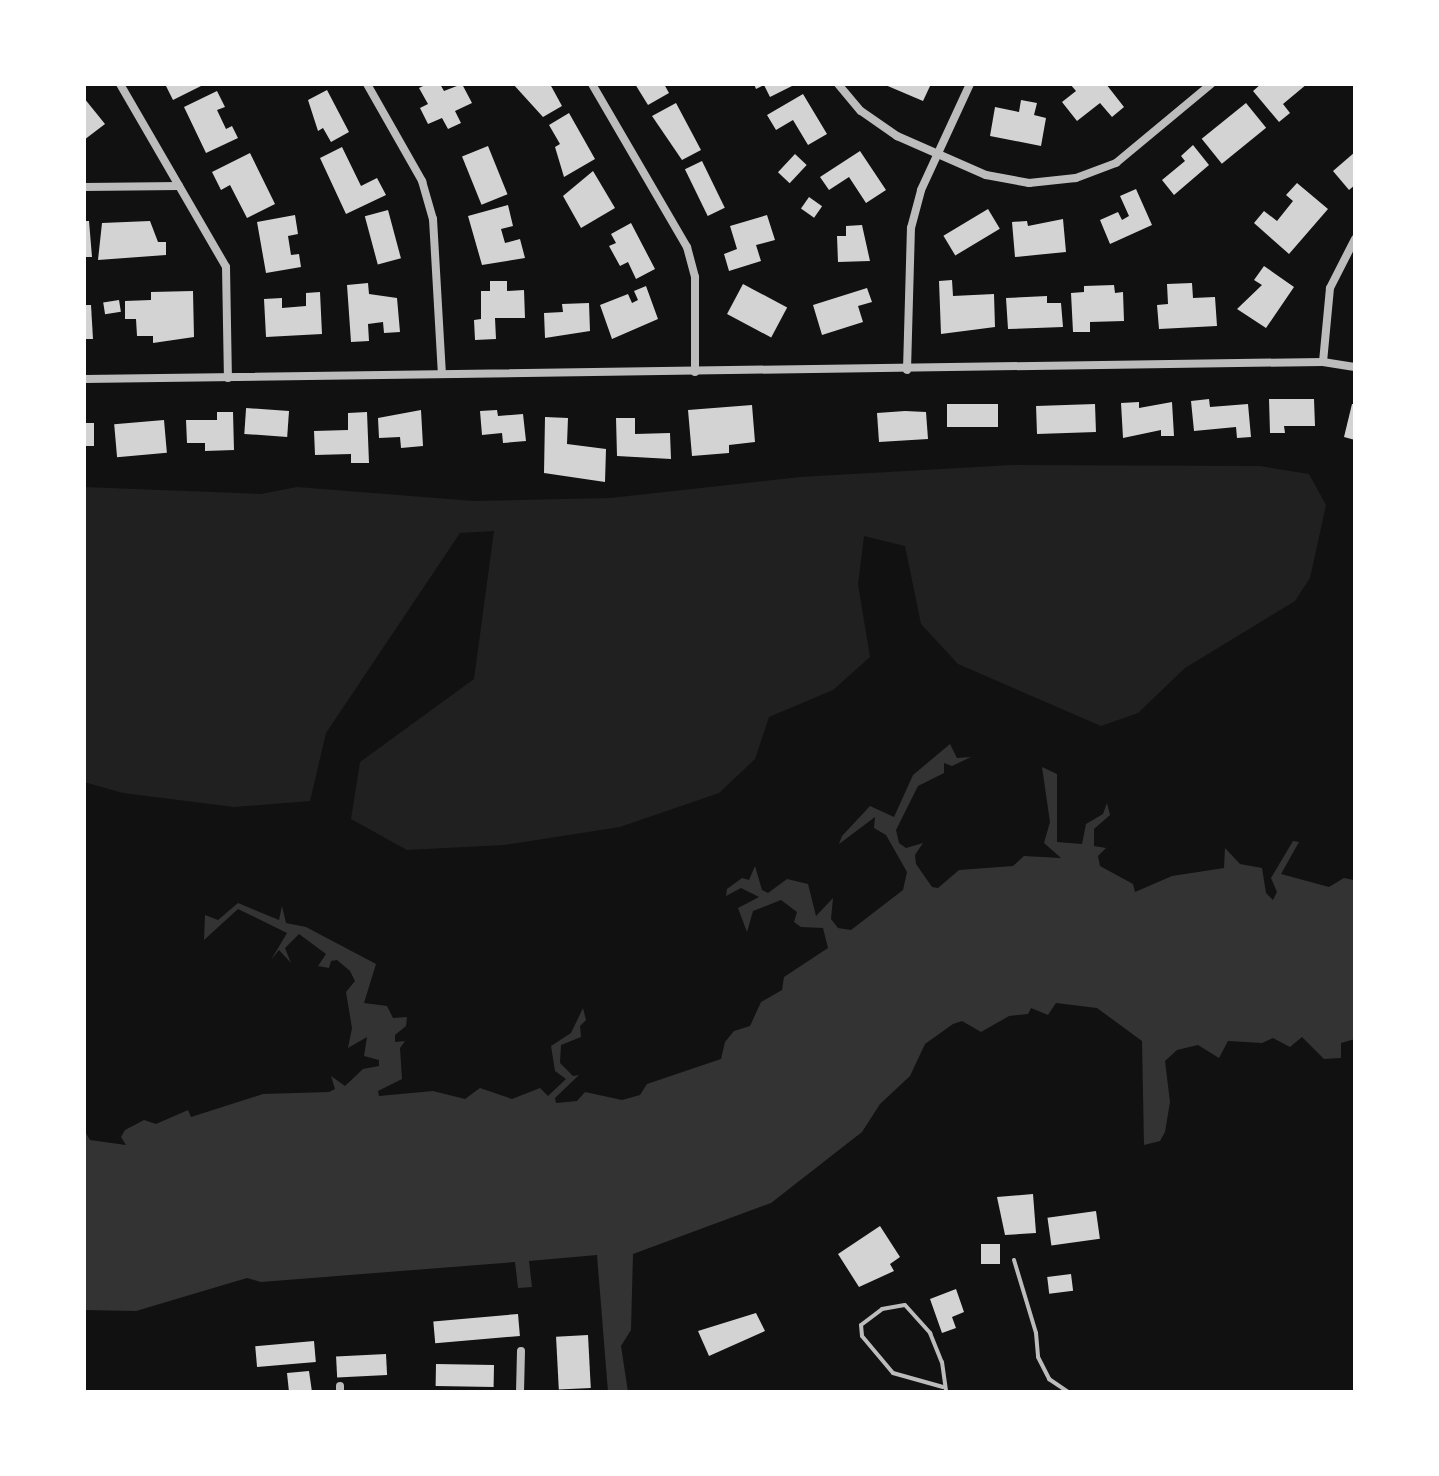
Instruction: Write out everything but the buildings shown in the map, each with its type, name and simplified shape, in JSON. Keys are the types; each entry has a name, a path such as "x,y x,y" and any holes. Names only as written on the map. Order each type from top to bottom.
{"street":[{"path":"120,84 226,267 228,378"},
{"path":"367,84 422,181 433,219 442,374"},
{"path":"592,84 687,247 695,277 695,372"},
{"path":"838,84 878,124 937,157 1008,181 1076,178 1137,149 1211,84"},
{"path":"907,370 906,261 921,190 970,84"},
{"path":"84,187 179,186"},
{"path":"1323,362 1330,288 1355,239"},
{"path":"84,379 1323,362 1355,367"},
{"path":"520,1392 521,1351"}],"lane":[{"path":"1014,1260 1036,1333 1038,1357 1049,1379 1068,1392"},
{"path":"905,1305 930,1333 942,1362 945,1390 893,1373 862,1336 861,1325 882,1309 905,1305"}],"shaded area":[{"path":"1012,465 1260,466 1309,474 1326,505 1310,578 1295,601 1185,668 1138,713 1101,726 958,664 921,624 905,546 864,536 858,584 870,657 833,690 769,717 755,759 719,793 620,827 504,845 407,850 351,819 360,762 474,679 494,531 460,533 326,733 310,801 234,807 123,793 84,782 84,487 261,494 297,487 474,501 610,498 800,477"},
{"path":"950,744 957,758 971,757 952,766 944,763 944,773 918,786 896,830 899,843 906,848 923,843 915,855 916,864 932,887 938,888 959,870 1013,866 1024,856 1061,858 1044,843 1050,822 1042,767 1057,774 1057,842 1082,844 1086,824 1103,814 1107,803 1110,815 1094,829 1094,846 1106,848 1098,856 1100,866 1133,884 1135,892 1172,876 1224,868 1225,848 1240,864 1262,868 1266,893 1273,900 1277,892 1271,878 1293,841 1299,842 1281,874 1329,887 1344,878 1354,880 1355,1039 1341,1043 1341,1058 1324,1059 1302,1037 1290,1047 1273,1038 1262,1043 1228,1041 1219,1058 1198,1045 1177,1050 1165,1061 1170,1102 1165,1132 1160,1141 1144,1145 1142,1041 1097,1008 1056,1003 1048,1015 1031,1008 1028,1014 1009,1016 981,1032 962,1021 953,1024 925,1044 910,1076 880,1104 862,1132 771,1203 633,1254 631,1330 621,1346 628,1392 608,1392 597,1255 529,1261 532,1287 518,1288 515,1262 261,1282 247,1278 136,1311 84,1310 84,1130 90,1140 126,1145 121,1137 125,1130 144,1120 156,1124 188,1110 191,1117 263,1094 329,1092 335,1089 331,1076 345,1086 363,1069 379,1066 379,1060 364,1056 367,1037 348,1048 352,1028 346,992 355,981 350,971 337,960 331,961 329,968 318,966 326,954 299,934 285,948 291,963 279,950 271,960 287,933 238,909 204,940 205,915 218,920 238,903 279,920 282,906 286,923 306,927 376,964 364,1003 387,1006 393,1018 407,1017 406,1026 395,1035 395,1042 405,1041 400,1048 402,1079 378,1091 379,1096 433,1091 465,1099 480,1088 512,1099 540,1088 548,1096 566,1079 555,1071 551,1046 571,1033 583,1008 586,1020 580,1026 581,1037 561,1045 560,1063 573,1076 579,1075 555,1098 556,1103 577,1101 585,1092 622,1100 640,1095 647,1084 721,1059 725,1042 734,1031 750,1026 761,1002 782,990 784,977 828,948 823,928 801,927 794,922 797,912 781,900 753,911 747,932 738,908 759,897 741,888 726,896 727,889 742,878 749,880 755,866 762,890 768,893 787,879 808,884 816,916 833,898 831,919 838,928 851,930 903,890 907,872 886,835 874,828 875,817 839,844 842,836 870,806 894,817 913,775"}]}
